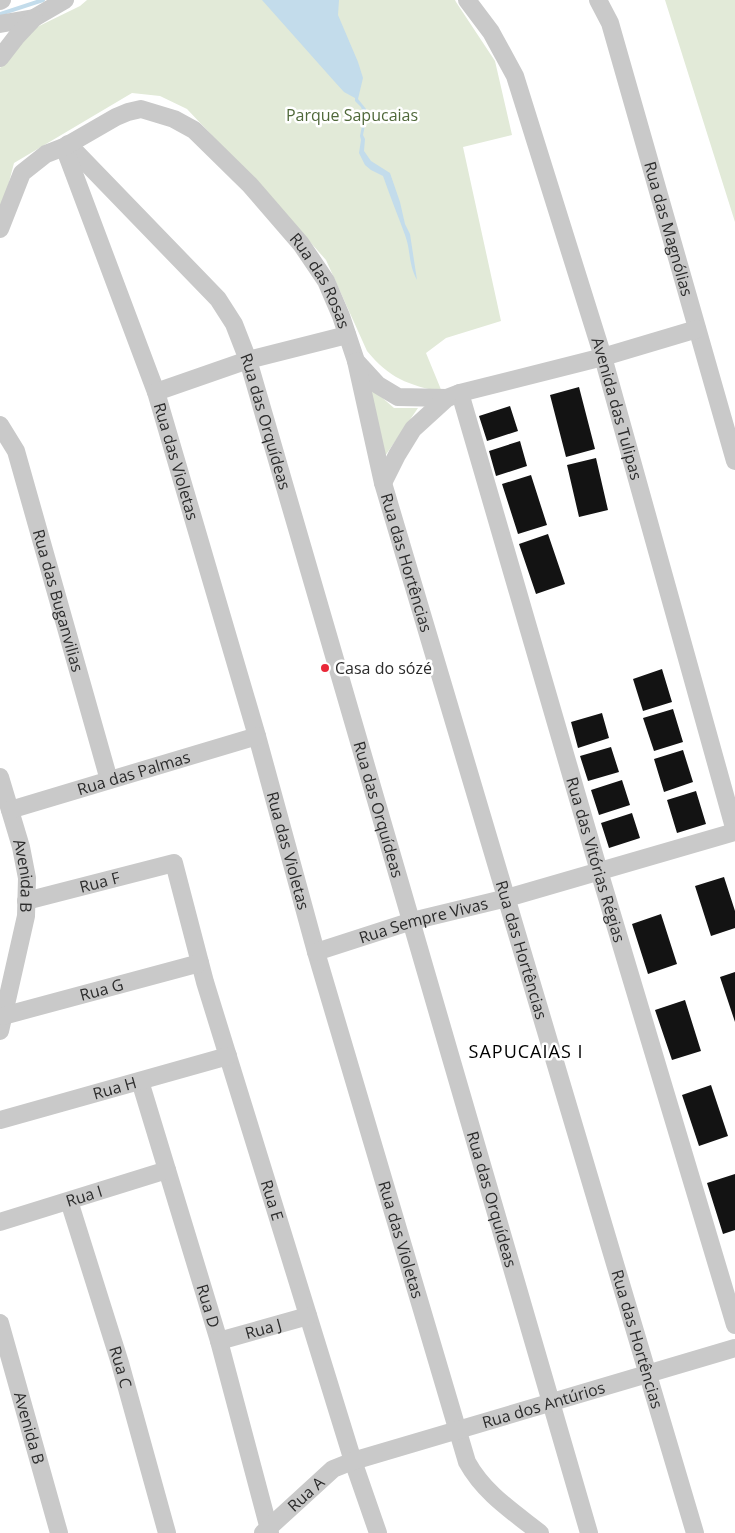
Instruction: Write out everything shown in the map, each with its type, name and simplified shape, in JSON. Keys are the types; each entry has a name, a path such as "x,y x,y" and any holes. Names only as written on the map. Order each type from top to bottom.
{"street":[{"path":"3,27 34,18 65,0"},
{"name":"Avenida das Tulipas","path":"467,0 491,32 515,76 603,357 735,832"},
{"name":"Rua das Magnólias","path":"598,0 610,23 735,461"},
{"path":"0,58 34,18"},
{"name":"Rua das Rosas","path":"0,229 22,173 46,154 116,117 141,109 174,119 194,130 250,185 301,244 326,281 356,361 378,385 398,397 454,395 603,357 697,329"},
{"name":"Rua das Orquídeas","path":"66,145 218,299 234,324 248,360 589,1533"},
{"name":"Rua das Violetas","path":"66,145 156,392 257,736 316,952 456,1430 467,1462 476,1478 488,1492 540,1533"},
{"path":"156,392 248,360 347,335"},
{"name":"Rua das Hortências","path":"356,361 383,483 695,1533"},
{"name":"Rua das Hortências","path":"383,483 397,455 413,430 454,395"},
{"name":"Rua das Vitórias Régias","path":"454,395 735,1325"},
{"name":"Rua das Buganvilias","path":"0,424 16,451 109,780"},
{"name":"Rua das Palmas","path":"10,810 257,736"},
{"path":"0,777 10,810"},
{"name":"Avenida B","path":"2,1011 26,916 27,878 22,847 10,810"},
{"name":"Rua Sempre Vivas","path":"316,952 412,921 507,898 735,832"},
{"name":"Rua F","path":"26,900 174,863"},
{"name":"Rua E","path":"174,863 200,963 228,1056 353,1461 378,1533"},
{"name":"Rua G","path":"2,1011 200,963"},
{"name":"Rua H","path":"0,1120 228,1056"},
{"name":"Rua D","path":"140,1080 219,1341 267,1531"},
{"name":"Rua I","path":"0,1222 167,1170"},
{"name":"Rua C","path":"69,1201 120,1363 167,1533"},
{"name":"Rua J","path":"219,1341 308,1316"},
{"name":"Avenida B","path":"0,1323 59,1533"},
{"name":"Rua dos Antúrios","path":"353,1461 735,1348"},
{"name":"Rua A","path":"267,1531 333,1469 353,1461"}],"green space":[{"name":"Parque Sapucaias","path":"87,0 455,0 495,61 512,135 463,147 501,321 446,338 426,353 442,392 400,379 383,368 375,360 367,351 326,260 272,199 187,109 160,96 132,93 14,163 0,217 0,68 35,28 80,6"},
{"path":"665,0 735,0 735,222"},
{"path":"370,387 394,408 418,408 383,459"}],"water":[{"path":"262,0 339,0 338,15 363,78 358,99 366,109 367,115 363,135 365,139 364,151 371,161 390,173 405,224 410,234 417,280 412,268 405,235 383,176 365,165 359,153 364,116 361,107 355,101 355,98 344,92"}],"building":[{"path":"579,387 595,449 566,457 550,395"},
{"path":"510,406 518,431 487,441 479,416"},
{"path":"520,441 527,466 496,476 489,451"},
{"path":"596,458 608,510 579,517 567,465"},
{"path":"531,475 547,525 518,534 502,484"},
{"path":"548,534 565,584 536,594 519,544"},
{"path":"662,669 672,702 643,711 633,679"},
{"path":"673,709 683,742 654,751 643,718"},
{"path":"602,713 609,738 578,748 571,722"},
{"path":"611,747 619,772 588,781 580,756"},
{"path":"683,750 693,782 664,792 654,759"},
{"path":"622,780 630,805 599,815 591,790"},
{"path":"696,791 706,824 677,833 667,800"},
{"path":"632,813 640,838 609,848 601,823"},
{"path":"724,877 735,911 735,928 711,936 695,886"},
{"path":"661,914 677,964 648,974 632,924"},
{"path":"735,972 735,1022 720,977"},
{"path":"685,1000 701,1051 672,1060 655,1010"},
{"path":"711,1085 728,1136 699,1146 682,1095"},
{"path":"735,1174 735,1230 723,1234 707,1183"}],"waterway":[{"path":"0,14 43,0"}],"place":[{"name":"Casa do sózé","path":"325,668"}],"district":[{"name":"SAPUCAIAS I","path":"526,1052"}]}
